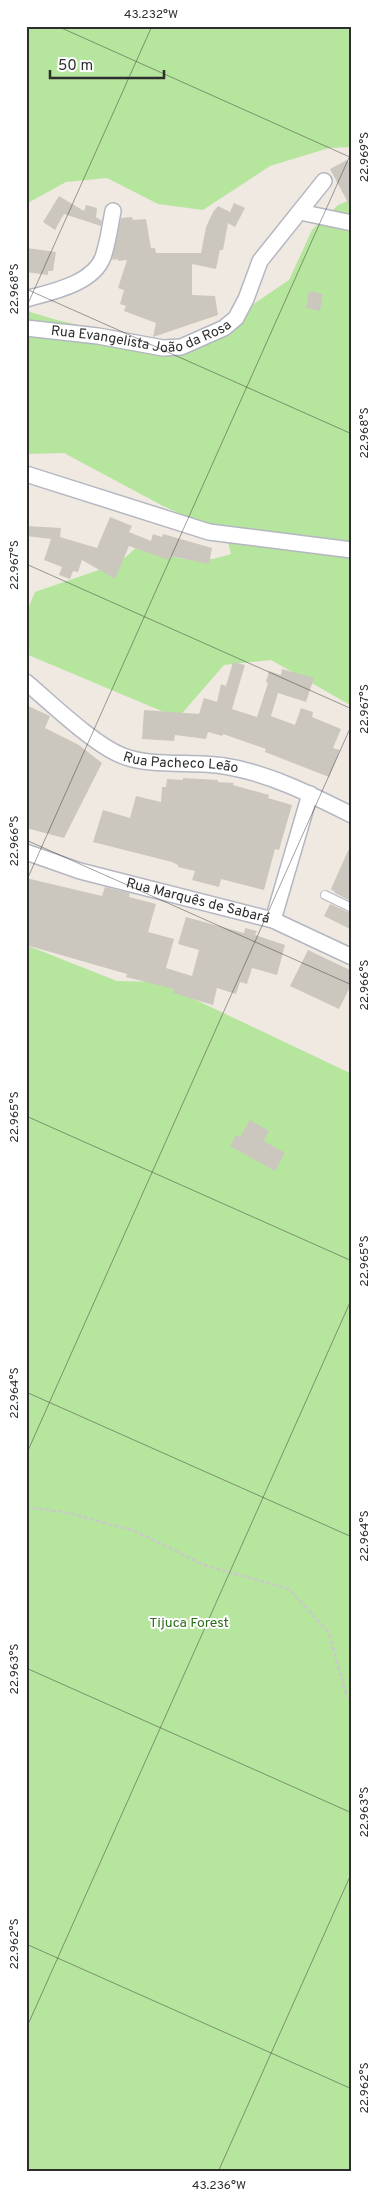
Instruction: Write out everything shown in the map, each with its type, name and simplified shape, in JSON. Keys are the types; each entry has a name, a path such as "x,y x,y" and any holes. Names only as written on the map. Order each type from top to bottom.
{"street":[{"name":"Rua Evangelista João da Rosa","path":"26,328 98,336 163,348 181,347 224,328 236,318 246,299 260,261 324,180"},
{"path":"26,299 49,293 93,273 103,258 113,211"},
{"path":"300,212 352,223"},
{"path":"26,474 209,532 352,550"},
{"name":"Rua Pacheco Leão","path":"26,682 99,742 122,756 139,761 224,766 257,774 310,794 352,816"},
{"name":"Rua Marquês de Sabará","path":"26,852 80,870 273,920 310,794"},
{"path":"273,920 352,957"}],"lane":[{"path":"325,895 352,908"}],"path":[{"path":"26,1507 64,1512 135,1531 204,1565 289,1589 330,1633 345,1691 352,1702"}],"green space":[{"path":"26,26 352,26 352,147 329,148 270,166 203,210 158,204 107,178 66,182 26,204"},
{"path":"352,199 352,706 271,660 224,665 178,718 26,654 26,613 35,592 119,563 138,546 173,557 195,560 218,558 231,554 226,534 163,506 64,453 26,454 26,305 30,312 57,320 172,346 217,329 289,280 312,230 338,205"},
{"name":"Tijuca Forest","path":"26,945 117,981 158,982 352,1074 352,2172 26,2172"}],"building":[{"path":"347,160 352,167 352,210 330,169"},
{"path":"59,196 84,211 86,205 97,208 96,217 102,221 101,226 64,214 55,230 43,222"},
{"path":"234,203 245,208 235,227 228,223 223,250 220,250 216,269 192,264 192,295 215,296 218,315 153,337 156,323 124,311 126,306 120,304 124,290 118,288 127,260 118,261 118,259 113,260 112,258 121,218 132,217 133,220 146,219 151,248 155,248 156,253 201,253 206,227 213,212 218,206 230,212"},
{"path":"27,248 56,252 53,271 48,271 48,275 26,272"},
{"path":"309,291 323,294 320,311 306,308"},
{"path":"110,517 132,526 129,532 151,541 153,534 162,537 163,534 212,548 209,564 170,556 169,560 129,546 115,579 82,560 78,572 73,571 70,579 59,575 62,567 44,560 51,539 26,536 26,526 61,528 60,537 97,548"},
{"path":"233,662 245,665 232,709 257,717 268,683 266,682 269,671 281,675 282,669 314,678 306,702 278,693 271,716 295,725 301,708 313,712 312,717 341,729 333,748 340,750 329,777 265,752 266,749 223,734 222,736 208,732 206,739 175,735 174,741 142,739 144,710 199,714 204,698 217,702 221,684 226,686"},
{"path":"26,705 50,716 45,728 79,745 102,763 64,838 26,828"},
{"path":"183,778 234,783 233,785 269,795 268,798 292,805 279,850 275,849 264,890 221,879 219,887 192,880 195,871 178,867 178,865 172,862 93,842 103,810 130,818 136,796 161,802 162,787 166,787 167,779 183,780"},
{"path":"352,842 352,902 331,889"},
{"path":"26,878 102,896 105,887 130,893 129,897 156,904 148,932 174,939 166,968 192,976 199,950 178,944 186,917 244,933 245,928 257,931 255,935 285,945 277,975 252,968 247,984 240,982 236,994 217,988 213,1005 173,993 174,989 126,977 127,974 26,945"},
{"path":"330,904 352,914 352,930 324,916"},
{"path":"308,950 352,971 352,983 339,1009 290,986"},
{"path":"250,1120 269,1131 264,1141 285,1153 275,1171 230,1146 236,1135 240,1137"}]}
